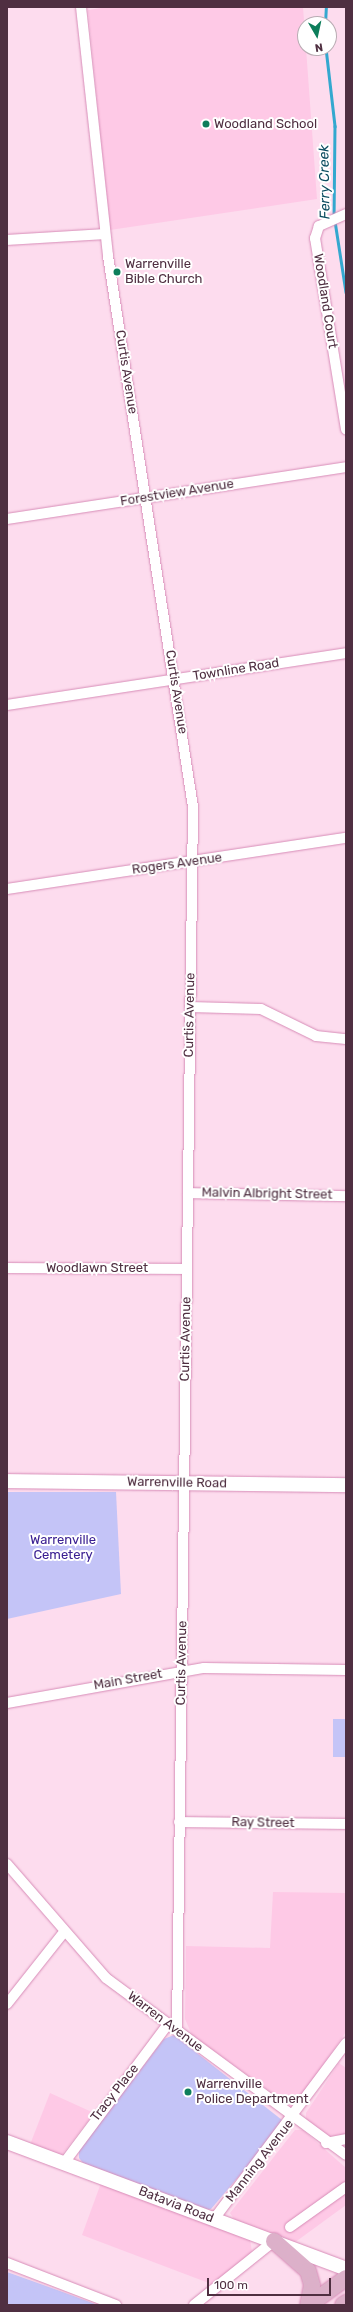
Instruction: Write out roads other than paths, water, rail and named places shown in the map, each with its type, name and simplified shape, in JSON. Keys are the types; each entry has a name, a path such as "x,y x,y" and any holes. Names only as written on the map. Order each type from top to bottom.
{"main road":[{"name":"Warrenville Road","path":"7,1481 346,1484"},
{"name":"Batavia Road","path":"7,2142 346,2269"},
{"path":"274,2242 308,2271 312,2285 308,2305"},
{"path":"308,2305 346,2278"}],"street":[{"name":"Curtis Avenue","path":"81,7 105,234 193,807 177,2031"},
{"name":"Woodland Court","path":"342,215 328,219 317,230 316,247 346,430"},
{"path":"7,240 105,234"},
{"name":"Forestview Avenue","path":"7,519 346,467"},
{"name":"Townline Road","path":"7,705 346,653"},
{"name":"Rogers Avenue","path":"7,889 346,838"},
{"path":"190,1007 261,1009 310,1034 346,1039"},
{"name":"Malvin Albright Street","path":"188,1193 346,1196"},
{"name":"Woodlawn Street","path":"7,1268 187,1269"},
{"name":"Main Street","path":"7,1703 182,1671 346,1670"},
{"name":"Ray Street","path":"179,1822 346,1824"},
{"name":"Warren Avenue","path":"7,1864 64,1932 106,1978 292,2119 346,2155"},
{"path":"7,2004 64,1932"},
{"name":"Tracy Place","path":"64,2163 168,2024"},
{"name":"Manning Avenue","path":"214,2219 292,2119 346,2043"},
{"path":"326,2143 346,2139"},
{"path":"290,2228 346,2186"},
{"path":"194,2305 274,2242"},
{"path":"7,2263 116,2305"}],"waterway":[{"name":"Ferry Creek","path":"325,16 326,7"},
{"name":"Ferry Creek","path":"327,56 335,126 334,216"},
{"name":"Ferry Creek","path":"335,221 346,292"}],"place":[{"name":"Woodland School","path":"206,124"},
{"name":"Warrenville Bible Church","path":"117,272"},
{"name":"Warrenville Police Department","path":"188,2092"}],"park label":[{"name":"Warrenville Cemetery","path":"63,1548"}]}
